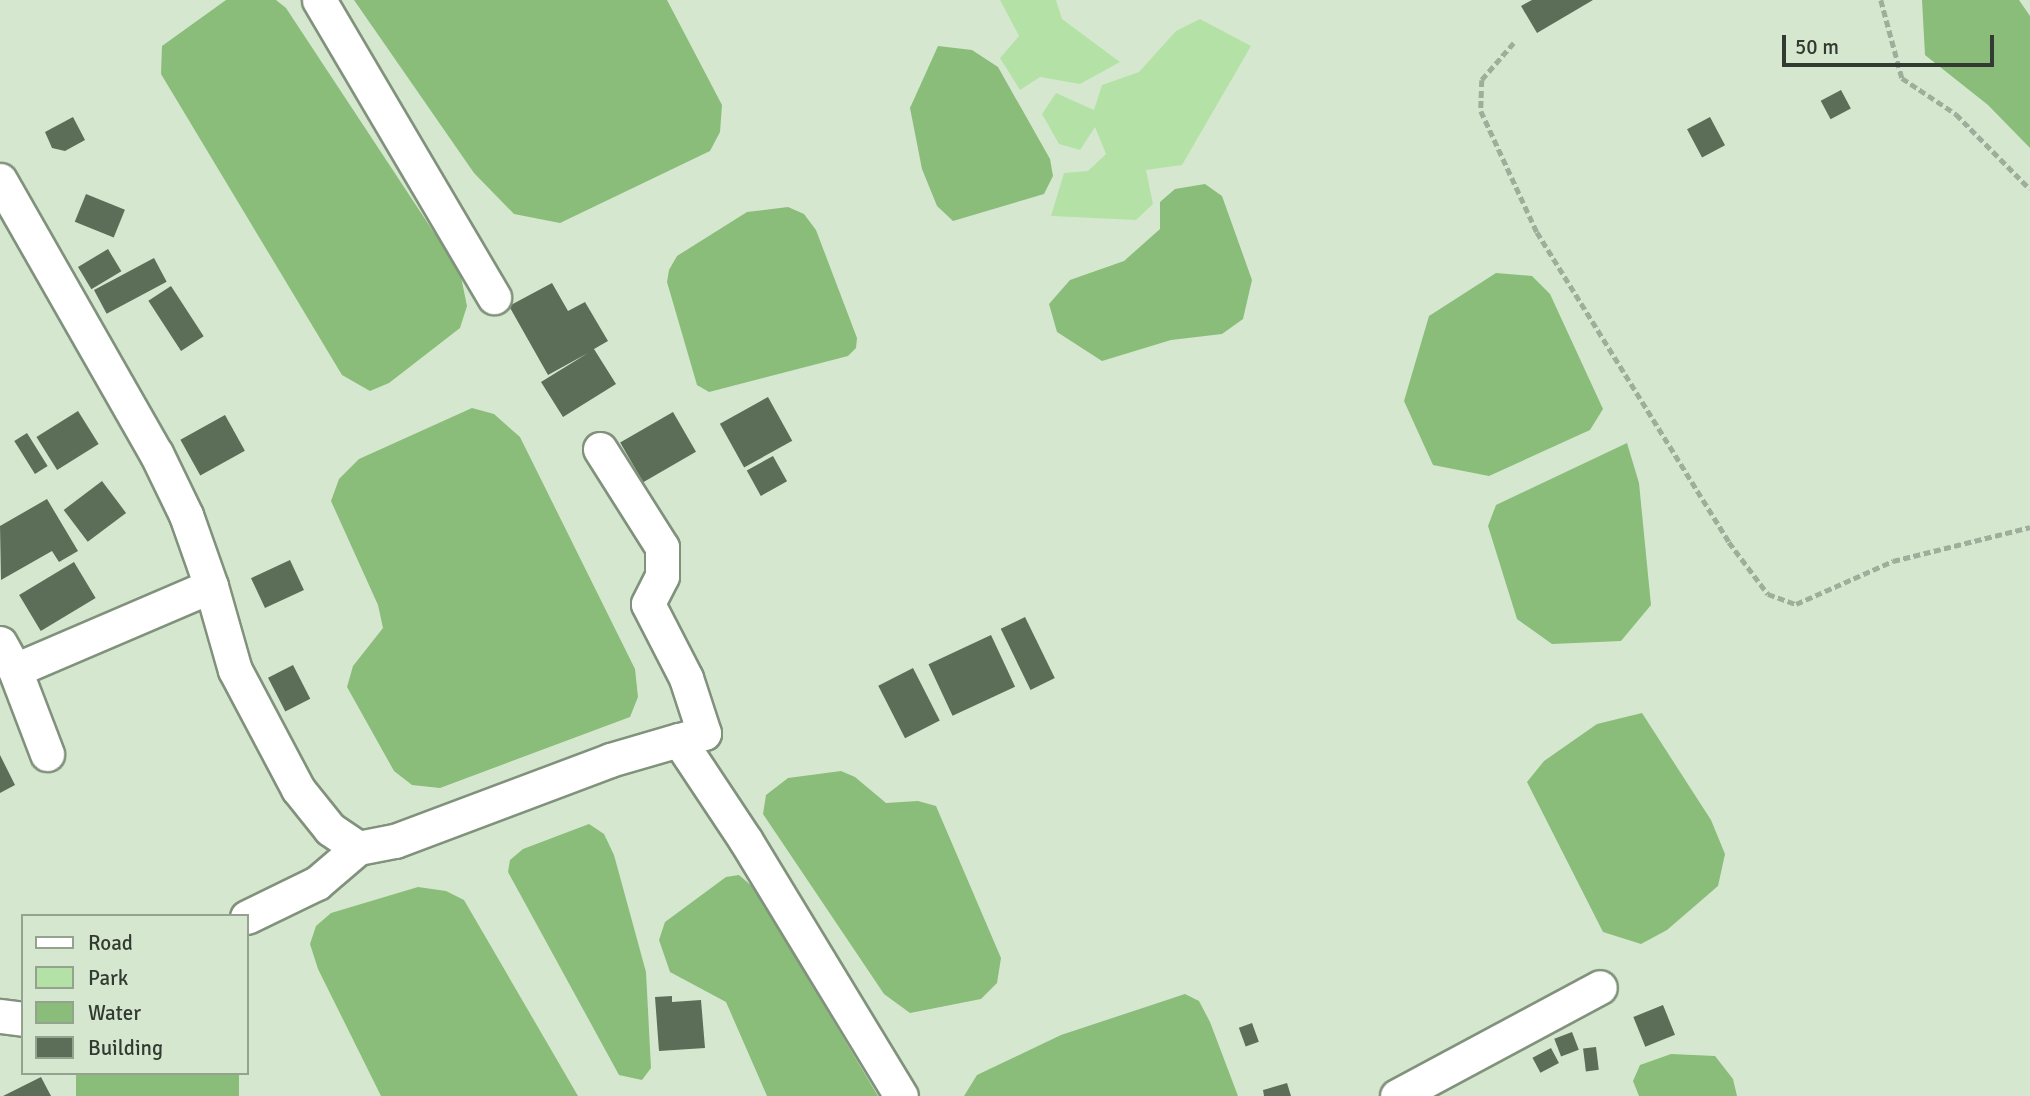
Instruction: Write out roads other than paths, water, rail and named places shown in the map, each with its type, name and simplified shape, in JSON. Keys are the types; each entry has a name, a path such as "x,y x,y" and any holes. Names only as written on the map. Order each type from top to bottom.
{"street":[{"path":"319,0 494,297"},
{"path":"0,180 156,453 186,516 211,586 235,670 298,789 330,829 358,848"},
{"path":"248,917 317,883 358,848 395,841 610,760 704,733 686,678 648,604 662,576 662,547 600,449"},
{"path":"47,754 8,656 211,586"},
{"path":"679,740 746,841 901,1096"},
{"path":"1397,1096 1600,987"},
{"path":"0,1016 21,1019"}],"water":[{"path":"226,0 276,0 286,8 460,272 467,306 460,328 389,383 370,391 342,375 161,74 162,46"},
{"path":"354,0 667,0 722,105 720,132 710,151 560,223 514,214 474,173"},
{"path":"1922,0 2019,0 2030,16 2030,148 1988,105 1925,55"},
{"path":"938,46 972,50 998,67 1050,159 1053,176 1044,194 953,221 937,206 922,169 910,108"},
{"path":"1205,184 1222,196 1252,280 1243,319 1222,334 1171,340 1102,361 1057,332 1049,304 1070,280 1124,261 1160,229 1160,202 1175,189"},
{"path":"788,207 804,214 816,230 857,338 856,348 848,356 709,392 697,385 667,282 669,270 677,256 747,212"},
{"path":"1496,273 1532,276 1550,294 1603,409 1590,430 1489,476 1433,465 1404,401 1429,316"},
{"path":"472,408 494,414 520,437 635,669 638,697 630,717 440,788 412,785 394,771 347,687 353,666 383,628 378,605 331,501 339,479 359,459"},
{"path":"1627,443 1639,483 1651,605 1621,641 1552,644 1517,619 1488,526 1496,505"},
{"path":"1642,713 1711,820 1725,854 1718,886 1667,930 1641,944 1603,932 1527,782 1544,761 1597,724"},
{"path":"841,771 855,777 886,803 918,801 936,806 1001,958 997,983 981,999 910,1013 884,994 763,814 766,795 788,778"},
{"path":"589,824 604,834 614,855 646,972 651,1068 642,1080 619,1075 508,872 510,860 523,849"},
{"path":"739,875 754,888 878,1096 767,1096 726,1002 670,972 659,940 665,922 726,877"},
{"path":"418,887 446,891 464,900 578,1096 381,1096 318,969 310,944 316,926 331,913"},
{"path":"1185,994 1199,1001 1210,1022 1238,1096 964,1096 977,1075 1061,1035"},
{"path":"1671,1054 1715,1056 1733,1079 1737,1096 1639,1096 1633,1081 1640,1065"},
{"path":"76,1075 239,1075 239,1096 76,1096"}]}
